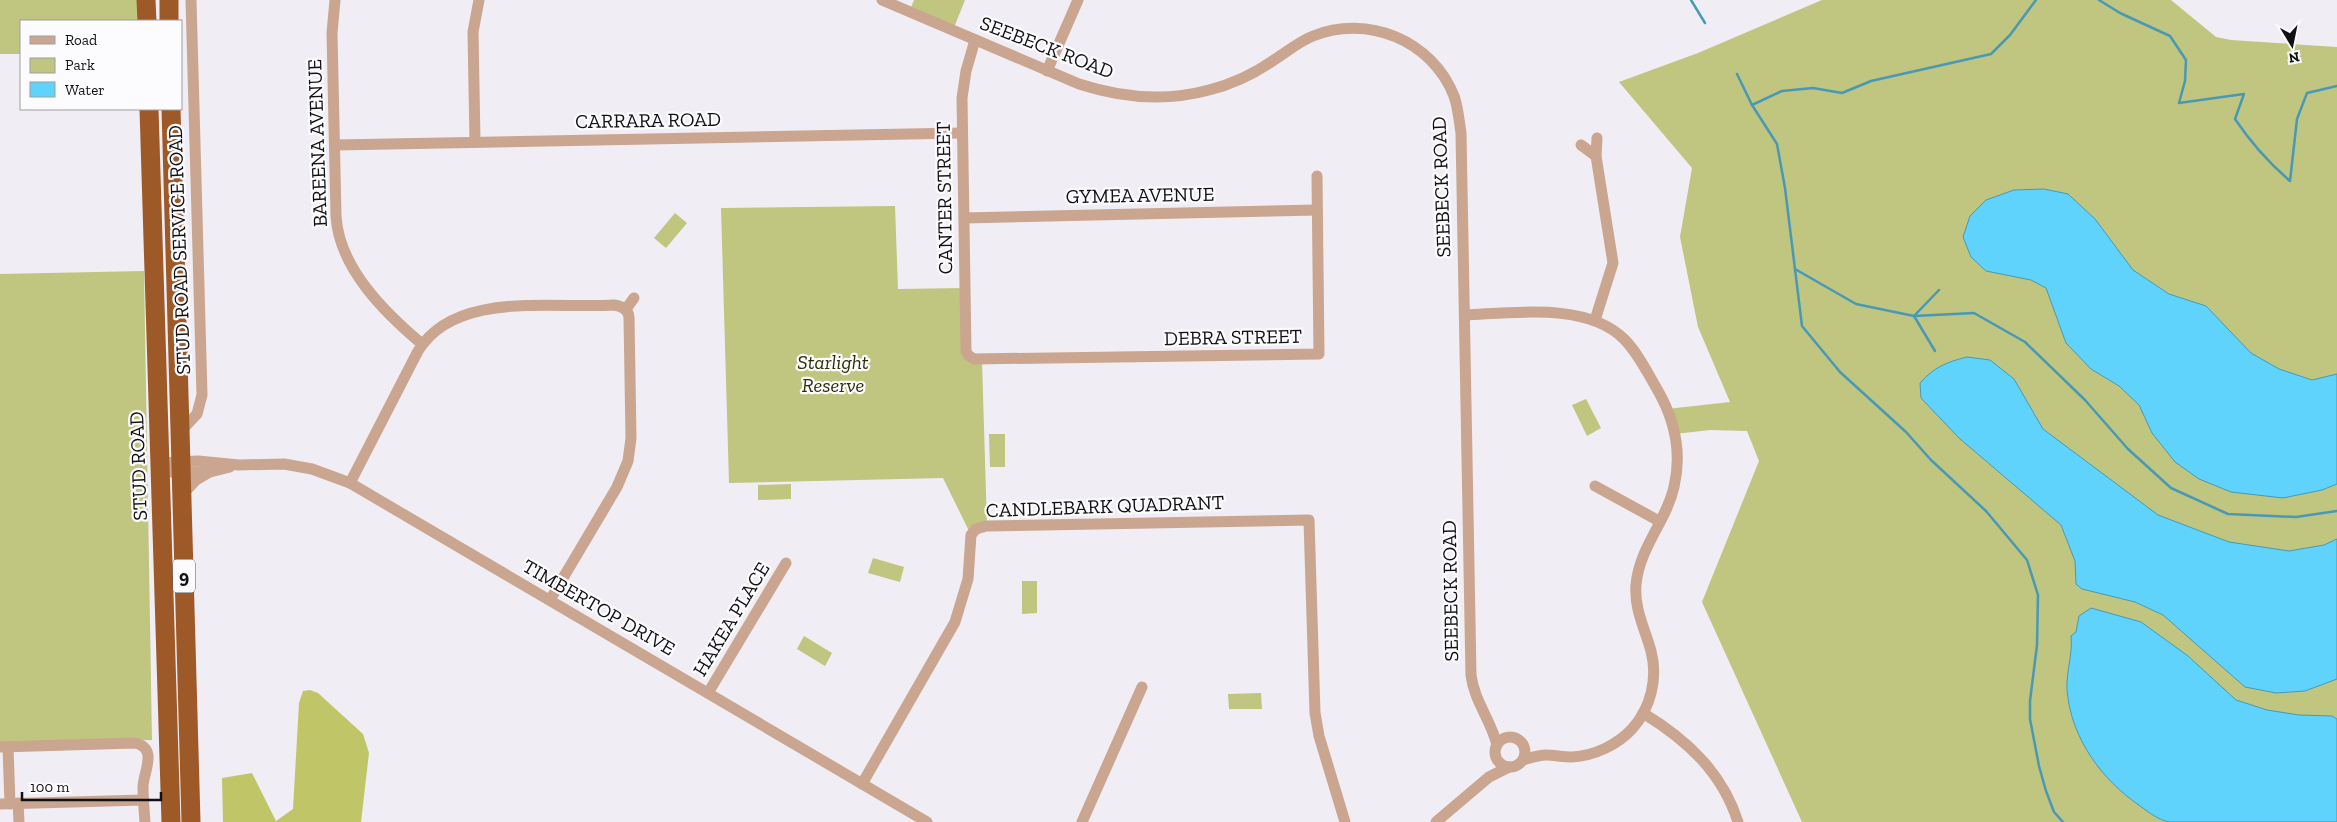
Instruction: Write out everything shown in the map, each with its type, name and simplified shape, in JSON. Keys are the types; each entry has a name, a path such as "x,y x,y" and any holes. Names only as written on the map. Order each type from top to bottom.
{"highway":[{"path":"146,0 147,20"},
{"path":"169,0 169,20"},
{"name":"STUD ROAD","path":"150,110 171,822"},
{"name":"9","path":"171,110 191,822"},
{"path":"154,251 174,250"}],"street":[{"name":"STUD ROAD SERVICE ROAD","path":"180,432 197,414 201,401 191,0"},
{"name":"BAREENA AVENUE","path":"335,0 332,33 336,145 336,221 344,250 376,300 393,319 422,344"},
{"path":"475,142 473,32 479,0"},
{"name":"SEEBECK ROAD","path":"882,0 1047,71 1108,93 1148,98 1208,91 1238,80 1261,68 1303,41 1330,31 1373,29 1408,42 1423,52 1438,69 1453,95 1458,113 1461,138 1470,675 1476,698 1492,726 1497,745"},
{"path":"1047,71 1078,0"},
{"name":"CANTER STREET","path":"970,357 966,351 962,92 975,40"},
{"name":"CARRARA ROAD","path":"336,145 962,133"},
{"path":"1595,320 1613,263 1596,156 1597,138"},
{"path":"1581,145 1596,156"},
{"name":"DEBRA STREET","path":"970,357 982,360 1320,354 1317,176"},
{"name":"GYMEA AVENUE","path":"964,218 1317,210"},
{"path":"626,309 634,298"},
{"path":"350,483 422,344 451,320 477,310 492,308 614,305 626,309"},
{"path":"550,600 620,480 628,461 630,428 628,317 626,309"},
{"path":"1465,315 1570,314 1595,320 1614,331 1630,346 1664,402 1671,417 1676,442 1676,470 1671,496 1640,562 1636,587 1639,616 1651,652 1654,672 1650,695 1643,713 1632,729 1608,747 1581,756 1545,755 1523,760"},
{"name":"TIMBERTOP DRIVE","path":"181,466 210,472 239,465"},
{"name":"TIMBERTOP DRIVE","path":"160,468 181,466 294,465 327,473 350,483 927,822"},
{"path":"182,495 196,480 210,472"},
{"path":"1595,486 1659,521"},
{"name":"CANDLEBARK QUADRANT","path":"862,784 956,622 968,579 970,536 976,529 987,526 1313,516 1315,713 1319,736 1345,822"},
{"name":"HAKEA PLACE","path":"708,693 786,563"},
{"path":"1082,822 1142,687"},
{"path":"1643,713 1671,730 1700,756 1724,789 1738,822"},
{"name":"SEEBECK ROAD","path":"1492,726 1510,738"},
{"path":"1489,778 1497,758 1497,745 1502,740 1510,738 1519,740 1522,744 1545,755"},
{"path":"19,822 9,804 4,747 138,744 144,747 148,755 148,770 143,784 145,822"},
{"path":"1436,822 1489,778 1509,767 1517,766 1523,760 1525,752 1522,744"},
{"path":"1497,758 1501,763 1509,767"},
{"path":"9,804 144,800"}],"green space":[{"path":"0,0 139,0 141,20 20,20 20,54 0,54"},
{"path":"914,0 965,0 953,30 910,10"},
{"path":"1822,0 2171,0 2216,37 2231,40 2337,47 2337,822 1802,822 1702,602 1759,461 1747,431 1710,430 1675,434 1667,409 1730,402 1698,327 1680,237 1692,168 1619,82 1698,53"},
{"name":"Starlight Reserve","path":"895,206 898,289 965,288 966,351 982,361 987,526 971,535 943,478 729,483 721,208"},
{"path":"675,213 687,223 666,248 654,238"},
{"path":"144,271 152,740 0,744 0,274"},
{"path":"1586,399 1601,428 1587,436 1572,405"},
{"path":"989,434 1005,434 1005,467 990,467"},
{"path":"791,484 791,499 758,500 758,485"},
{"path":"873,558 904,567 900,582 868,573"},
{"path":"1022,581 1037,581 1037,613 1022,614"},
{"path":"804,636 832,653 825,666 797,649"},
{"path":"310,690 318,693 363,734 369,753 361,822 223,822 222,778 252,773 276,821 293,809 299,703 303,691"},
{"path":"1261,693 1262,709 1229,709 1228,694"}],"water":[{"path":"2044,189 2068,194 2095,219 2133,270 2169,294 2206,306 2251,353 2279,369 2312,380 2337,374 2337,484 2322,490 2283,498 2231,492 2199,479 2175,462 2152,433 2139,405 2119,386 2091,369 2066,343 2046,288 2031,280 1986,271 1971,257 1963,237 1970,216 1986,200 2014,190"},
{"path":"1967,357 1990,360 2014,379 2043,429 2158,515 2229,542 2289,551 2324,545 2337,539 2337,679 2305,691 2276,693 2245,687 2163,615 2135,602 2082,589 2076,584 2075,561 2061,525 1959,438 1921,398 1920,383 1925,377 1941,366"},
{"path":"2091,608 2141,622 2188,656 2236,700 2267,710 2299,715 2332,716 2337,719 2337,822 2170,822 2154,816 2126,795 2090,756 2075,725 2070,708 2067,683 2071,636 2076,632 2079,616"}],"waterway":[{"path":"1691,0 1705,23"},
{"path":"1737,74 1752,105 1782,91 1813,88 1842,93 1871,81 1991,54 2010,35 2036,0"},
{"path":"2099,0 2120,13 2170,36 2186,60 2185,81 2179,103 2244,94 2235,119 2260,152 2290,181 2297,119 2307,93 2337,86"},
{"path":"1752,105 1777,144 1785,188 1802,326 1840,372 1906,432 1931,460 1986,511 2027,560 2038,595 2037,645 2030,701 2030,719 2046,791 2054,812 2063,822"},
{"path":"1795,269 1856,304 1914,316 1974,313 2025,342 2085,400 2128,449 2171,488 2228,514 2296,517 2337,511"},
{"path":"1935,351 1914,316 1939,290"}]}
